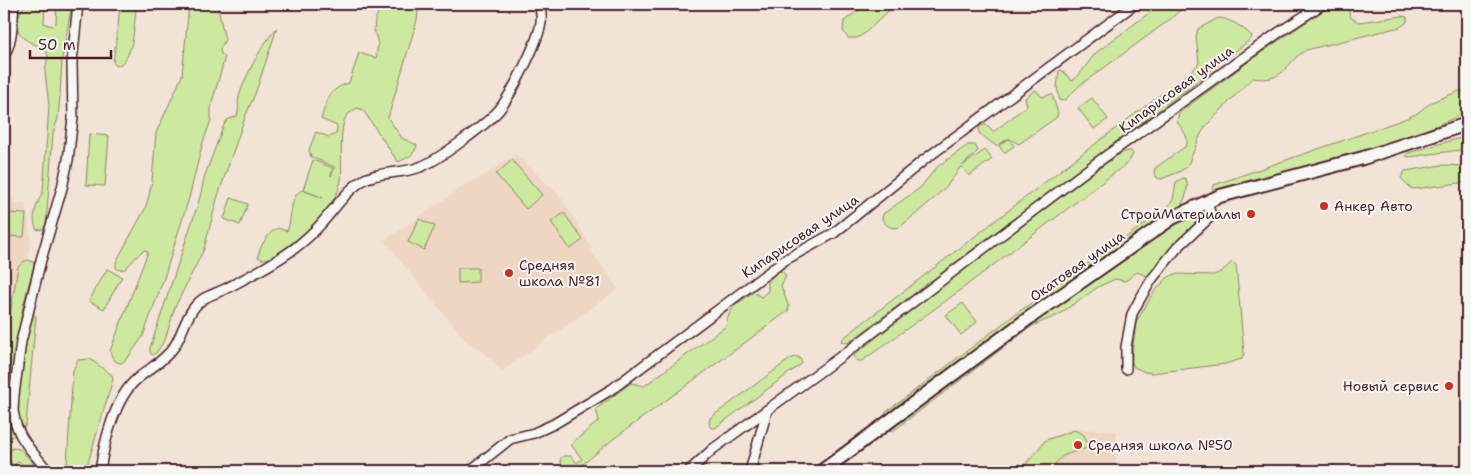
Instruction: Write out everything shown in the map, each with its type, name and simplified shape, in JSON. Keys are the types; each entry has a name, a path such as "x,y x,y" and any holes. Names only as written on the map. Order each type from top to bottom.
{"main road":[{"name":"Окатовая улица","path":"822,471 1024,322 1172,218 1220,196 1363,158 1467,124"}],"street":[{"path":"4,55 11,31 14,4"},
{"path":"48,471 28,448 16,425 13,411 14,395 23,333 68,160 73,118 72,62 78,4"},
{"path":"100,471 108,435 119,400 126,388 164,358 174,346 189,315 200,302 276,261 294,248 319,227 350,190 365,179 400,173 426,165 488,122 500,110 532,49 542,21 540,4"},
{"name":"Кипарисовая улица","path":"470,471 510,439 534,433 554,424 612,389 785,260 839,229 924,160 1135,4"},
{"name":"Кипарисовая улица","path":"689,471 714,449 937,284 1094,164 1278,33 1323,4"},
{"path":"1126,369 1126,347 1134,311 1152,280 1177,248 1209,218 1210,212 1207,202"},
{"path":"750,471 767,411"}],"shaded area":[{"name":"Средняя школа №81","path":"516,154 560,196 590,245 592,252 618,289 502,371 480,349 467,342 384,241 465,185 487,174"},
{"path":"4,191 8,192 15,204 25,202 31,239 4,398"},
{"name":"Средняя школа №50","path":"1075,429 1116,431 1115,471 1017,471 1045,439"}],"green space":[{"path":"26,4 45,4 44,23 53,26 56,23 57,4 72,4 62,58 58,118 53,133 46,224 43,229 37,230 34,216 43,192 49,106 45,72 48,54 43,48 25,39 18,30 18,17"},
{"path":"120,4 137,4 130,50 122,63 116,66 113,62"},
{"path":"189,4 217,4 225,40 220,49 221,54 225,57 211,106 211,120 164,278 143,336 130,355 122,363 119,363 114,360 110,351 148,252 146,250 142,251 125,269 120,270 116,268 116,262 145,209 149,196 156,133 182,76"},
{"path":"382,4 419,4 417,20 388,118 402,138 417,145 416,148 410,156 398,162 363,110 357,108 347,115 344,121 342,137 341,180 334,198 322,216 299,237 273,256 261,259 258,257 259,253 262,244 268,236 278,228 287,231 293,203 302,190 323,198 303,190 313,160 333,168 331,176 335,167 311,157 309,150 316,132 329,137 336,134 337,126 321,119 332,92 349,83 359,53 376,58 378,44 374,30 375,20"},
{"path":"867,4 896,4 864,34 857,38 848,38 843,31 844,21"},
{"path":"1161,4 1185,4 1185,6 1168,21 1079,86 1065,100 1060,101 1057,88 1059,71 1062,70 1072,81 1097,52"},
{"path":"1333,4 1353,4 1349,12 1350,17 1358,22 1403,16 1407,17 1407,22 1400,27 1306,50 1278,75 1263,79 1252,78 1205,127 1187,167 1161,179 1157,178 1154,172 1155,168 1186,146 1186,136 1177,122 1179,113 1259,54"},
{"path":"1218,18 1241,27 1252,36 1251,39 848,343 841,342 842,339 1193,70 1199,63 1196,36 1198,29"},
{"path":"277,28 217,199 204,249 175,307 165,340 156,353 152,355 150,348 199,201 205,175 223,127 227,120 237,116 239,97 245,81 260,51"},
{"path":"1035,90 1042,97 1052,94 1058,113 1057,117 1019,144 1008,138 1014,146 1004,153 999,146 1008,139 996,146 979,133 979,127 985,124 993,132 1027,106 1025,98"},
{"path":"1459,91 1467,91 1467,112 1437,125 1343,158 1215,194 1212,192 1214,185 1402,120 1416,114 1432,102"},
{"path":"1092,98 1108,119 1094,129 1078,108"},
{"path":"89,134 109,136 105,186 86,185"},
{"path":"1467,136 1467,149 1406,156 1408,153"},
{"path":"968,145 975,145 978,151 962,166 985,150 992,159 969,176 961,166 941,192 900,227 894,228 886,224 882,219 883,214 920,188 937,167"},
{"path":"1127,151 1131,151 1133,154 1129,162 951,297 862,361 857,361 854,357 855,354 1042,210 1099,168"},
{"path":"512,160 542,195 526,209 496,174"},
{"path":"1442,165 1467,166 1467,182 1414,189 1409,187 1401,178 1405,171"},
{"path":"1183,178 1186,179 1187,188 1182,204 885,417 886,412 1017,313 1162,212 1173,200 1176,182"},
{"path":"231,198 248,204 240,225 224,219"},
{"path":"4,213 26,214 24,237 4,236"},
{"path":"564,213 583,240 570,249 551,222"},
{"path":"1196,213 1200,213 1200,220 1173,246 1150,275 1147,276 1137,272 1125,281 1115,279 1098,287 1058,315 1032,326 893,431 891,430 942,387 1108,269"},
{"path":"419,219 435,226 424,250 408,242"},
{"path":"28,260 33,262 34,265 23,306 10,394 16,433 4,445 4,374 9,321 18,267"},
{"path":"1232,262 1236,265 1244,353 1242,359 1225,364 1152,373 1134,367 1132,354 1136,322 1154,292 1167,278 1175,274 1213,275 1221,272"},
{"path":"458,268 478,268 478,282 458,283"},
{"path":"107,269 122,277 104,309 89,301"},
{"path":"778,271 782,271 786,276 781,286 789,307 788,311 612,440 575,471 561,471 563,467 560,460 563,456 571,456 577,463 582,459 572,446 572,443 599,421 596,409 631,383 644,386 726,326 729,314 735,306 754,292 761,297 768,291 768,282"},
{"path":"963,303 977,322 961,335 946,315"},
{"path":"33,314 36,316 26,424 23,430 19,424 18,417 18,391 21,362"},
{"path":"795,357 799,357 802,363 800,365 715,428 711,428 709,425 710,418"},
{"path":"90,359 112,375 113,379 87,466 76,469 67,463 73,370 78,360"},
{"path":"1075,430 1084,435 1088,444 1086,448 1061,457 1052,471 1020,471 1046,440"},
{"path":"12,448 20,449 40,471 28,471 19,461 13,466 8,458"}],"place":[{"name":"Анкер Авто","path":"1324,206"},
{"name":"СтройМатериалы","path":"1251,214"},
{"name":"Средняя школа №81","path":"509,273"},
{"name":"Новый сервис","path":"1449,386"},
{"name":"Средняя школа №50","path":"1078,445"}]}
